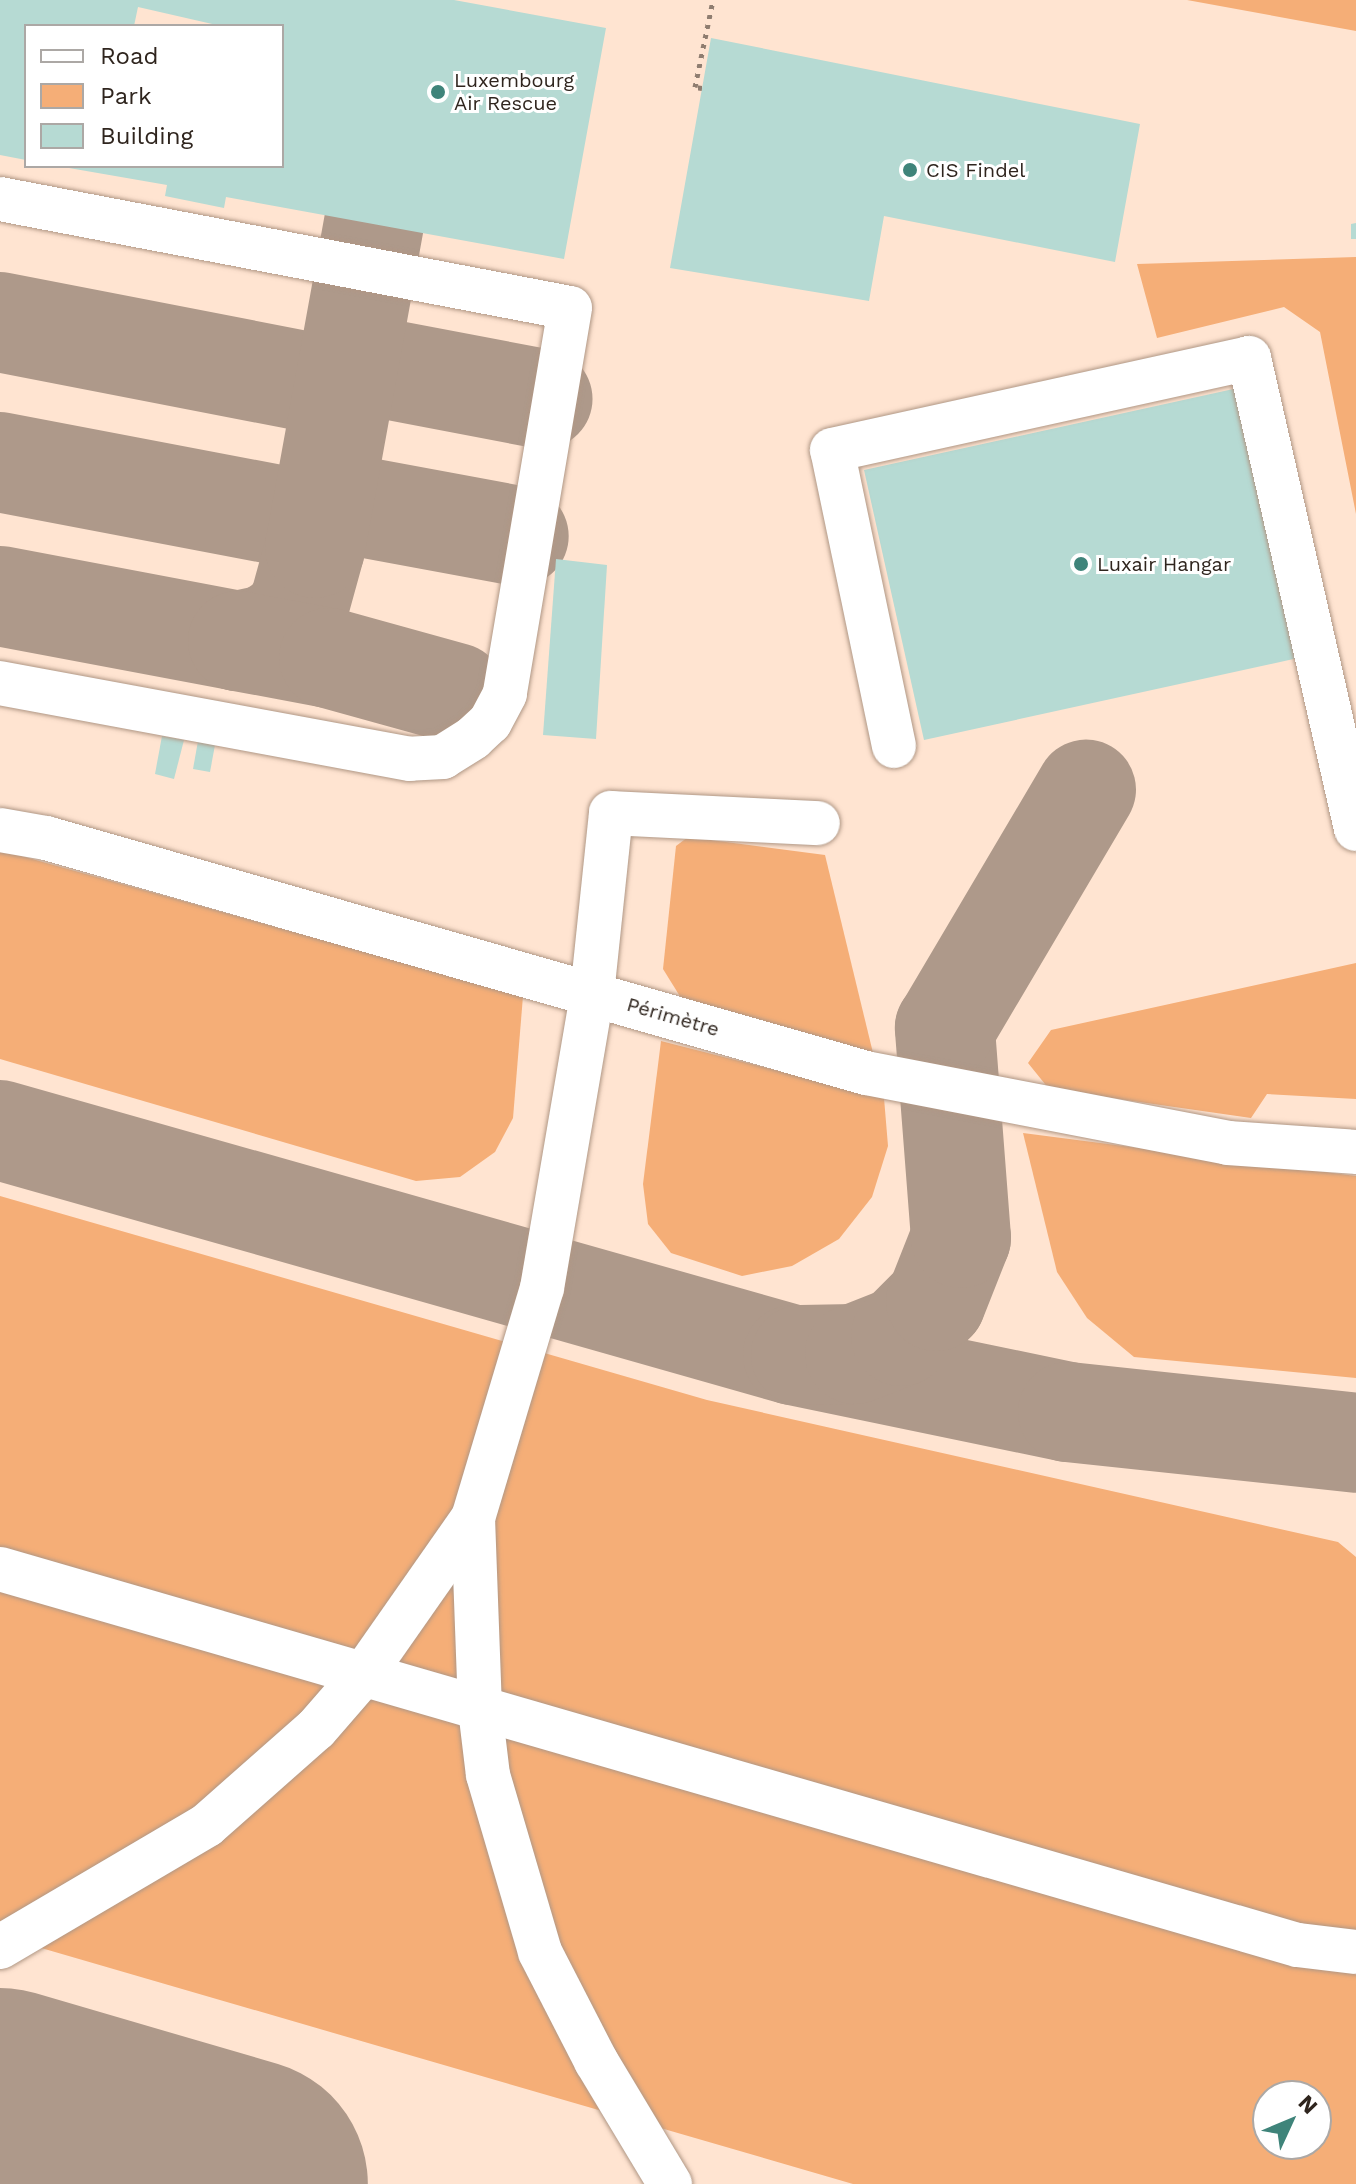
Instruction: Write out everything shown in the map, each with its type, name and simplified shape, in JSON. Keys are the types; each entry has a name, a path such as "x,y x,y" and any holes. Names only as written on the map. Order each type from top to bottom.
{"lane":[{"path":"0,199 570,308 505,694 490,722 473,738 443,757 410,759 0,683"},
{"path":"894,746 832,450 1249,358 1353,804"},
{"path":"0,1947 207,1825 316,1729 363,1675 473,1518 542,1288 592,994 611,813 818,823"},
{"name":"Périmètre","path":"0,830 46,838 949,1092 1228,1143 1356,1152"},
{"path":"473,1518 480,1709 488,1775 540,1952 596,2061 670,2184"},
{"path":"0,1569 1298,1945 1356,1952"}],"path":[{"path":"702,88 695,87 713,0"}],"green space":[{"path":"1187,0 1356,0 1356,31"},
{"path":"1356,257 1356,514 1320,332 1284,307 1157,338 1137,264"},
{"path":"688,837 825,855 873,1053 681,998 663,969 676,846"},
{"path":"0,850 523,996 513,1118 495,1152 460,1177 416,1181 0,1059"},
{"path":"1356,963 1356,1099 1267,1094 1251,1118 1049,1089 1028,1063 1051,1030"},
{"path":"661,1041 884,1098 888,1146 872,1197 839,1239 792,1266 742,1276 671,1253 648,1224 643,1184"},
{"path":"1023,1133 1356,1176 1356,1378 1134,1357 1087,1318 1057,1272"},
{"path":"0,1196 707,1400 1338,1542 1356,1557 1356,2184 853,2184 0,1936"}],"building":[{"name":"Luxembourg Air Rescue","path":"0,0 454,0 606,28 564,259 226,197 224,208 165,196 167,185 69,168 284,168 284,24 212,24 138,7 134,24 24,24 24,160 0,155"},
{"name":"CIS Findel","path":"711,38 1140,124 1115,262 884,216 869,301 670,268"},
{"path":"1356,223 1356,239 1351,239 1351,224"},
{"name":"Luxair Hangar","path":"1238,388 1298,658 924,740 864,470"},
{"path":"556,559 607,565 596,739 543,735"},
{"path":"162,736 184,740 174,779 155,774"},
{"path":"198,741 215,745 210,772 193,769"}],"taxiway":[{"path":"0,596 238,641 267,635 287,622 299,606 315,548 374,224"},
{"path":"0,322 344,389"},
{"path":"349,362 543,399"},
{"path":"0,462 319,523"},
{"path":"324,500 519,536"},
{"path":"238,641 329,658 455,693"},
{"path":"801,1355 855,1354 901,1336 936,1301 961,1238 945,1028 1086,790"},
{"path":"0,1130 793,1355 1068,1412 1356,1443"}],"runway":[{"path":"0,2113 243,2184"}],"place":[{"name":"Luxembourg Air Rescue","path":"438,92"},
{"name":"CIS Findel","path":"910,170"},
{"name":"Luxair Hangar","path":"1081,564"}]}
